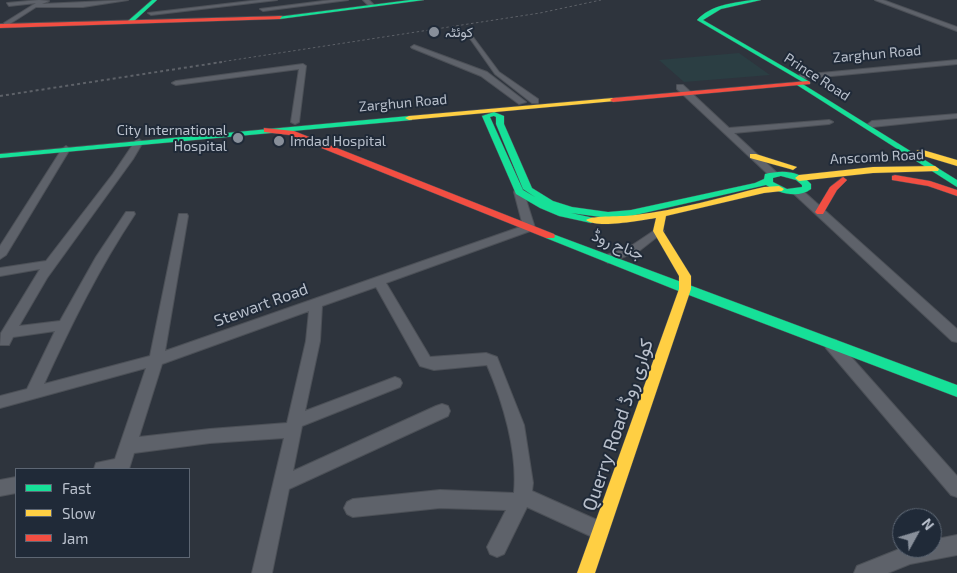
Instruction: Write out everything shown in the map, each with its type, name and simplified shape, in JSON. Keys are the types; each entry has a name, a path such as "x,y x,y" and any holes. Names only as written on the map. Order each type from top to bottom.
{"main road":[{"path":"2,24 149,12 293,14 376,2 407,0"},
{"path":"149,12 299,16 422,0"},
{"path":"732,4 748,0"},
{"path":"732,4 759,0"},
{"name":"Prince Road","path":"732,4 697,14 692,16 692,19 710,32 746,49 800,80 951,175"},
{"name":"Prince Road","path":"800,80 893,143 951,175"},
{"name":"Zarghun Road","path":"0,150 295,122 800,80"},
{"path":"460,113 494,123 528,104"},
{"name":"Zarghun Road","path":"0,156 460,113 528,104"},
{"path":"494,123 528,188 550,203 570,210 608,215 631,212 758,185 770,177 785,174 801,185"},
{"path":"494,123 519,192 542,206 562,214 610,221 635,220 764,190 801,185"},
{"name":"جناح روڈ","path":"267,130 291,133 684,289 957,392"},
{"path":"877,173 892,160 895,153 893,143"},
{"path":"914,150 957,163"},
{"path":"754,156 829,175"},
{"path":"877,173 930,184 957,193"},
{"name":"Anscomb Road","path":"801,185 843,180 877,173"},
{"name":"Anscomb Road","path":"801,185 829,175 877,173 951,175"},
{"path":"770,177 779,189"},
{"path":"820,212 834,189 843,180"},
{"path":"662,214 658,231 685,276 684,289"},
{"name":"Querry Road کواری روڈ","path":"586,573 684,289"}],"street":[{"path":"5,4 16,0"},
{"path":"5,4 52,0"},
{"path":"149,12 274,0"},
{"path":"250,1 252,10 345,0"},
{"path":"878,0 957,29"},
{"path":"2,24 37,6 42,1"},
{"path":"37,6 71,2 123,1"},
{"path":"114,6 123,1"},
{"path":"471,38 497,73 528,104"},
{"path":"414,47 484,74 528,104"},
{"name":"Zarghun Road","path":"800,80 957,64"},
{"path":"176,83 303,66 295,122"},
{"path":"683,90 754,156 770,177"},
{"path":"872,124 957,116"},
{"path":"727,131 829,122"},
{"path":"65,325 6,337 50,264 98,203 139,142"},
{"path":"2,248 66,149"},
{"path":"801,185 820,212 957,337"},
{"path":"519,192 529,228"},
{"path":"31,395 89,277 130,214"},
{"path":"121,467 156,360 184,216"},
{"name":"Stewart Road","path":"0,402 156,360 529,228"},
{"path":"608,259 625,255 639,248 658,231"},
{"path":"0,272 50,264"},
{"path":"379,281 425,362 434,364 486,358 492,361 516,425 524,483 521,499 497,548"},
{"path":"262,573 313,341 316,304"},
{"path":"831,344 957,489"},
{"path":"128,446 294,426 395,384"},
{"path":"280,485 442,411"},
{"path":"0,488 15,485"},
{"path":"353,508 440,499 521,499 599,531"},
{"path":"864,573 910,554 957,545"}],"green space":[{"path":"739,53 770,75 684,82 659,60"}],"railway":[{"path":"214,63 540,13 601,0"},
{"path":"0,96 222,62"}],"traffic: fast":[{"path":"130,22 155,0"},
{"path":"280,17 422,0"},
{"path":"759,0 719,8 705,15 700,20 808,83"},
{"path":"799,84 957,184"},
{"path":"591,220 562,214 543,206 519,192 486,116 494,114 500,116 500,124 528,189 550,203 570,210 608,215 631,213 758,185 767,181"},
{"path":"0,156 409,118"},
{"path":"781,173 799,178 807,184 806,189 796,192 787,191 769,183 768,176 781,173"},
{"path":"550,236 957,391"}],"traffic: slow":[{"path":"409,118 613,100"},
{"path":"920,152 957,163"},
{"path":"753,156 793,167"},
{"path":"799,178 873,170 935,169"},
{"path":"591,220 633,219 700,206 764,190 779,189"},
{"path":"586,573 685,289 685,276 658,231 662,214"}],"traffic: jam":[{"path":"0,26 280,17"},
{"path":"613,100 808,83"},
{"path":"267,130 291,133 550,236"},
{"path":"895,178 930,184 957,193"},
{"path":"820,212 833,189 843,180"}],"place":[{"name":"کوئٹہ","path":"434,32"},
{"name":"City International Hospital","path":"238,138"},
{"name":"Imdad Hospital","path":"279,141"}]}
